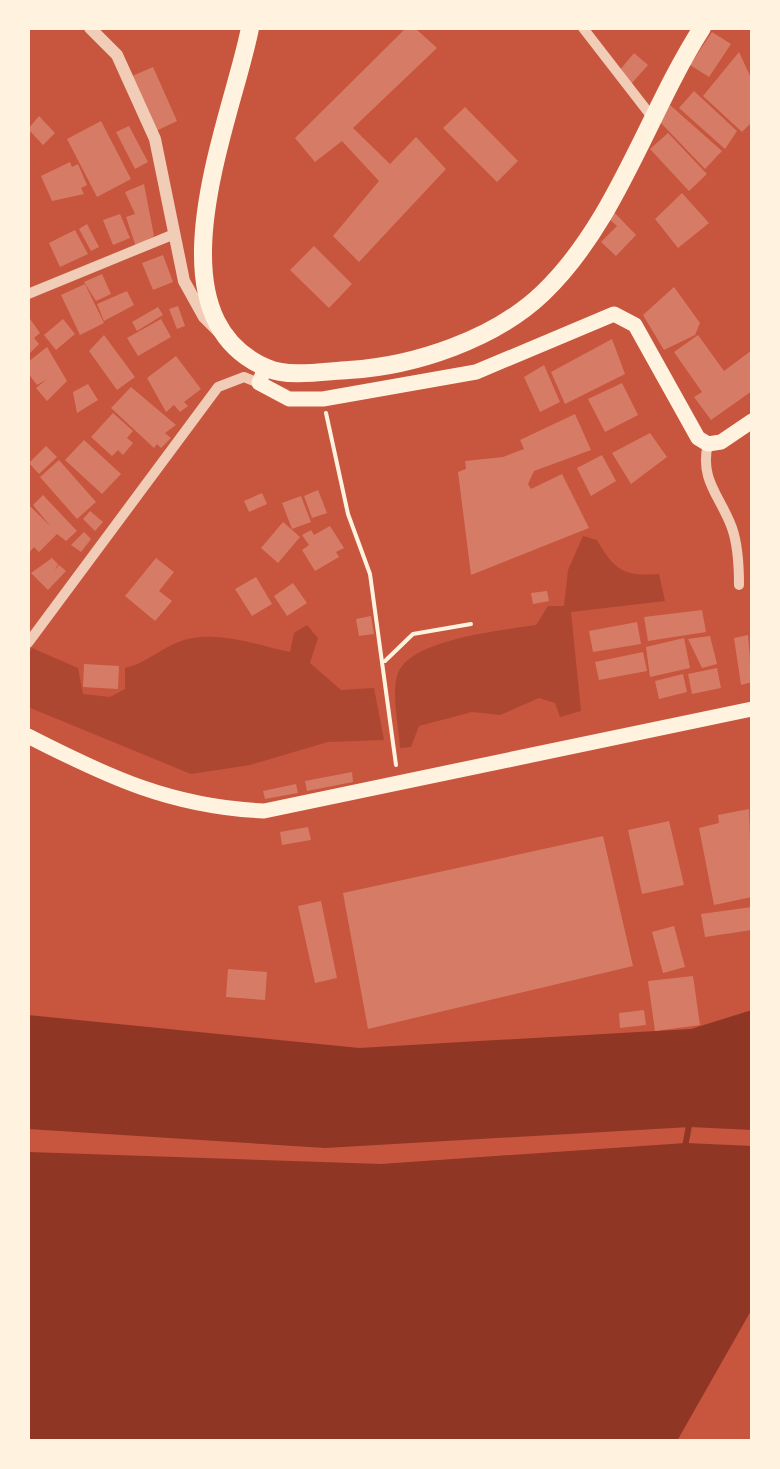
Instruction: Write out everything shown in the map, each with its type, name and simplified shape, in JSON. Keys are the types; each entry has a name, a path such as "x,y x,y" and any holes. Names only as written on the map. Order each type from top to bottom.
{"highway":[{"path":"250,28 240,78 212,166 202,225 206,283 216,317 231,343 262,376 365,369 440,350 496,328 542,294 564,269 619,182 702,28"}],"main road":[{"path":"262,376 289,399 324,398 476,372 614,314 635,325 698,438 708,444 721,442 752,420"},
{"path":"28,736 128,786 204,806 264,811 752,709"}],"street":[{"path":"90,28 118,54 155,139 184,281 204,318 231,343"},
{"path":"583,28 652,117"},
{"path":"28,294 172,235"},
{"path":"28,643 218,387 244,377 262,376"},
{"path":"708,444 704,460 707,482 732,528 740,585"}],"path":[{"path":"324,398 348,514 370,574 398,785"},
{"path":"384,661 413,634 471,624"}],"shaded area":[{"path":"583,536 597,540 621,569 659,574 665,601 571,612 581,711 560,717 555,703 539,698 500,715 472,712 419,726 411,747 400,748 395,688 399,671 408,660 461,638 536,625 548,606 564,606 568,570"},
{"path":"307,625 318,638 310,663 341,690 374,688 384,740 328,742 250,765 191,774 28,707 28,654 32,648 78,668 83,694 110,697 125,689 125,668 181,641 222,637 290,652 294,633"},
{"path":"752,1010 752,1130 690,1127 325,1148 28,1129 28,1015 359,1048 691,1029"},
{"path":"686,1143 752,1146 752,1309 677,1441 28,1441 28,1152 381,1164"}],"building":[{"path":"406,28 415,28 437,48 353,128 390,164 416,137 446,169 359,262 333,236 379,181 342,141 315,162 295,138"},
{"path":"712,32 731,44 709,77 690,65"},
{"path":"739,52 752,80 752,122 742,132 703,96"},
{"path":"634,53 648,65 632,83 619,71"},
{"path":"153,67 177,121 154,132 130,77"},
{"path":"694,91 737,131 725,149 679,108"},
{"path":"670,105 722,151 705,169 659,121"},
{"path":"465,107 518,161 497,182 443,128"},
{"path":"39,116 55,133 43,145 28,129"},
{"path":"101,121 131,179 97,197 67,139"},
{"path":"129,126 148,162 135,169 116,132"},
{"path":"668,133 707,174 689,191 650,149"},
{"path":"70,162 72,167 78,164 87,185 81,188 84,194 52,201 41,176"},
{"path":"144,184 154,236 136,247 126,217 135,214 125,192"},
{"path":"682,193 709,223 678,248 655,219"},
{"path":"613,211 636,235 616,256 601,242 617,226 607,217"},
{"path":"120,214 130,238 113,245 103,220"},
{"path":"87,224 99,247 91,251 79,229"},
{"path":"75,230 88,254 60,267 49,243"},
{"path":"314,246 352,284 329,308 290,270"},
{"path":"163,255 173,282 153,290 142,263"},
{"path":"102,274 111,294 96,301 84,282"},
{"path":"85,284 104,323 80,335 61,295"},
{"path":"674,287 700,323 695,335 664,350 643,315"},
{"path":"127,291 134,305 104,321 97,304"},
{"path":"178,306 185,326 177,329 169,309"},
{"path":"158,307 163,315 137,331 132,322"},
{"path":"28,316 40,333 34,338 39,344 28,355"},
{"path":"63,319 75,334 56,350 44,335"},
{"path":"161,319 171,337 138,356 127,338"},
{"path":"104,335 135,377 117,390 89,351"},
{"path":"698,335 724,371 752,350 752,391 711,420 694,397 702,392 674,352"},
{"path":"612,339 625,374 565,404 551,372"},
{"path":"47,347 67,381 47,401 36,388 47,379 37,385 28,373 28,362"},
{"path":"176,356 201,389 184,402 188,406 180,412 174,405 166,412 147,378"},
{"path":"544,365 560,402 540,412 524,377"},
{"path":"622,383 638,415 605,432 588,399"},
{"path":"88,384 98,400 77,413 73,392"},
{"path":"131,387 176,425 165,433 171,438 161,448 157,444 154,448 111,408"},
{"path":"113,413 133,431 127,438 133,443 123,455 118,450 112,456 91,437"},
{"path":"575,414 591,450 534,471 528,484 531,489 562,474 589,528 471,575 458,472 466,469 465,461 503,457 524,449 520,440"},
{"path":"650,433 667,457 631,484 612,453"},
{"path":"84,440 121,474 102,494 65,460"},
{"path":"46,446 57,457 39,474 29,463"},
{"path":"602,455 616,481 591,496 577,468"},
{"path":"59,460 96,502 77,519 40,477"},
{"path":"318,490 327,513 312,518 304,496"},
{"path":"262,493 267,504 249,512 244,501"},
{"path":"43,495 77,531 66,541 57,534 39,552 34,547 28,554 28,504 51,527 33,505"},
{"path":"301,496 311,522 292,529 282,503"},
{"path":"90,511 103,522 95,531 83,519"},
{"path":"283,522 300,537 278,563 261,548"},
{"path":"330,526 344,548 336,552 339,557 315,571 302,550 309,545 302,535 311,530 314,535"},
{"path":"84,532 91,539 81,552 71,545"},
{"path":"52,558 58,564 55,570 59,565 66,571 48,590 31,573"},
{"path":"156,558 174,572 159,591 172,601 155,621 125,596"},
{"path":"256,577 272,604 252,616 235,589"},
{"path":"293,583 307,603 287,616 274,596"},
{"path":"547,591 549,601 533,604 531,593"},
{"path":"702,610 706,632 648,641 644,617"},
{"path":"371,616 374,634 359,636 356,619"},
{"path":"637,622 641,644 593,652 589,631"},
{"path":"748,635 752,682 741,685 734,638"},
{"path":"710,636 717,664 702,668 688,639"},
{"path":"684,638 690,668 650,677 646,647"},
{"path":"643,652 647,671 599,680 595,662"},
{"path":"84,664 119,666 118,689 83,687"},
{"path":"717,668 721,688 692,694 688,674"},
{"path":"683,674 687,692 659,699 655,681"},
{"path":"352,772 353,782 307,791 305,781"},
{"path":"296,784 298,793 265,799 263,791"},
{"path":"749,809 752,897 714,905 699,828 719,823 718,815"},
{"path":"669,821 684,885 642,894 628,830"},
{"path":"308,827 311,840 282,845 280,832"},
{"path":"603,836 633,966 368,1029 343,893"},
{"path":"321,901 337,978 315,983 298,906"},
{"path":"752,907 752,930 705,937 701,914"},
{"path":"674,926 685,967 663,973 652,932"},
{"path":"228,969 267,972 265,1000 226,997"},
{"path":"693,976 700,1025 655,1031 648,981"},
{"path":"644,1010 646,1025 620,1028 619,1013"}],"waterway":[{"path":"685,1147 690,1120"}]}
